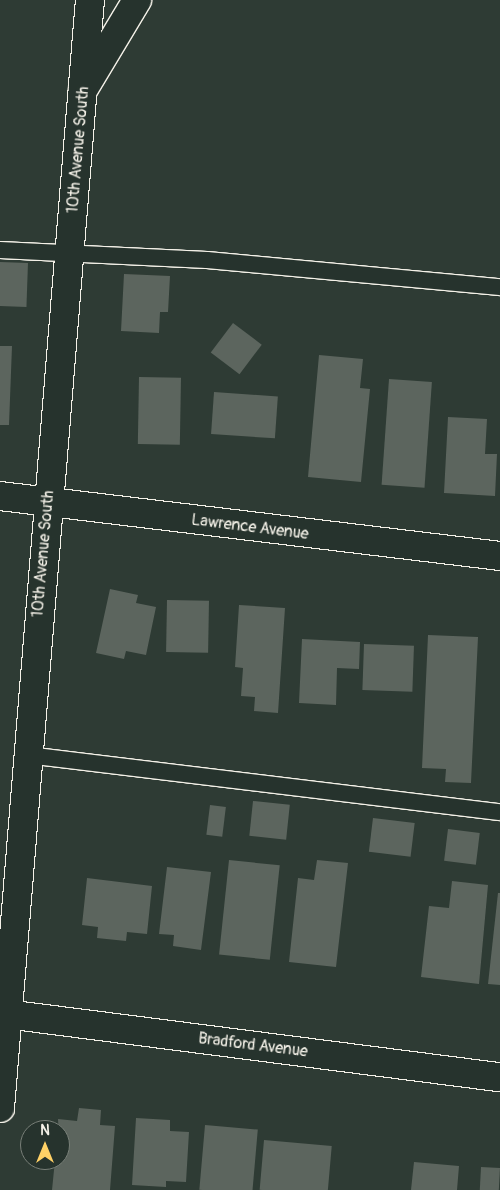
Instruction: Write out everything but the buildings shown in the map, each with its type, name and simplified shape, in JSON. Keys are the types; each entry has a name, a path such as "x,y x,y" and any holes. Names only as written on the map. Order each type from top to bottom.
{"street":[{"name":"10th Avenue South","path":"0,1108 47,503 84,90 90,0"},
{"path":"84,90 137,0"},
{"name":"Lawrence Avenue","path":"0,496 500,556"},
{"name":"Bradford Avenue","path":"6,1014 500,1076"}],"lane":[{"path":"0,250 220,261 500,287"},
{"path":"27,755 500,812"}]}
